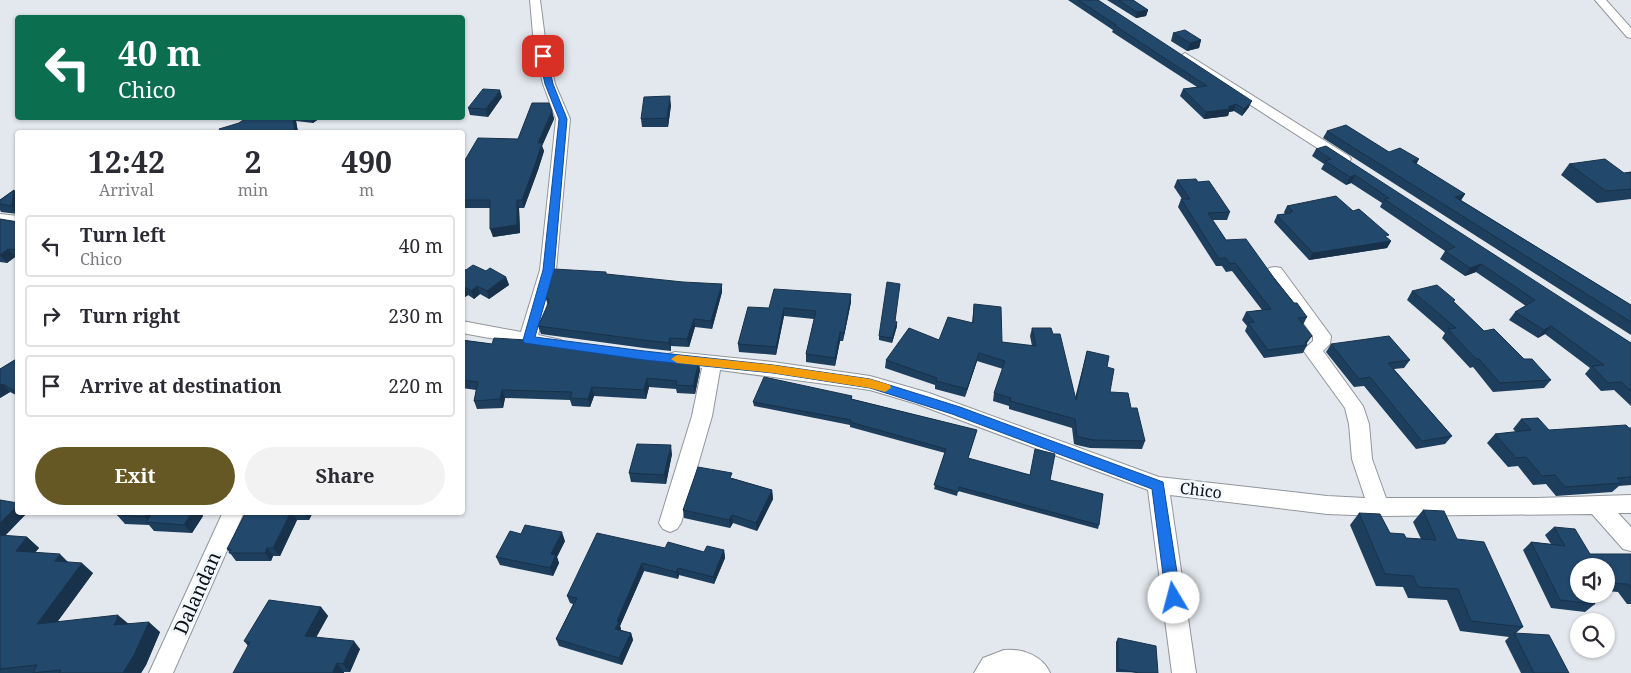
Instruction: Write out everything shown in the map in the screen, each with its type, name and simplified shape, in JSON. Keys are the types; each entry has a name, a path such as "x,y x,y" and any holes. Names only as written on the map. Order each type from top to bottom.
{"street":[{"path":"528,340 548,270 563,119 549,84 540,46 535,0"},
{"path":"1600,0 1631,35"},
{"path":"1171,48 1355,166"},
{"path":"0,219 15,221"},
{"path":"1275,272 1322,336 1320,344 1312,350 1354,406 1359,424 1362,459 1379,507"},
{"path":"465,328 528,340 577,346"},
{"name":"Chico","path":"654,357 773,369 870,383 932,402 1158,485 1327,505 1379,507 1598,506 1631,504"},
{"path":"670,523 702,416 712,363"},
{"path":"1158,485 1184,673"},
{"path":"1598,506 1631,542"},
{"name":"Dalandan","path":"161,673 233,515"},
{"path":"986,673 989,668 1000,662 1019,660 1038,673"}],"building":[{"path":"1078,0 1098,0 1252,101 1244,109 1236,104 1228,107 1230,109 1206,112 1183,89 1207,86"},
{"path":"1118,0 1133,0 1148,10 1137,12"},
{"path":"1185,30 1201,40 1190,43 1173,33"},
{"path":"483,89 500,90 486,109 468,108"},
{"path":"670,96 667,118 641,119 644,97"},
{"path":"532,103 549,103 552,111 538,143 542,143 536,162 522,200 517,200 517,225 490,229 490,200 465,200 465,160 478,138 518,139"},
{"path":"243,120 293,120 295,130 219,129"},
{"path":"1346,125 1389,152 1400,148 1419,159 1412,161 1465,194 1455,197 1631,305 1631,322 1327,131"},
{"path":"1326,146 1631,343 1631,391 1621,382 1608,383 1592,366 1604,365 1551,326 1544,330 1515,312 1535,300 1481,264 1470,268 1445,251 1455,247 1384,199 1389,198 1355,175 1350,177 1325,161 1331,159 1316,149"},
{"path":"1605,159 1624,173 1631,172 1631,189 1606,191 1569,164"},
{"path":"1196,179 1198,182 1209,181 1230,212 1208,213 1226,240 1246,239 1274,278 1307,317 1298,318 1312,336 1305,342 1307,345 1268,350 1248,323 1254,322 1246,312 1271,309 1235,263 1230,264 1226,258 1219,259 1181,199 1190,199 1177,180"},
{"path":"14,190 12,206 0,204 0,200"},
{"path":"1336,196 1353,211 1359,209 1389,235 1385,236 1391,241 1313,253 1277,215 1291,213 1293,211 1287,206"},
{"path":"0,219 15,222 15,250 8,249 0,255"},
{"path":"473,265 486,271 490,268 506,277 487,291 477,286 471,291 465,287 466,270"},
{"path":"554,269 606,272 606,274 683,282 722,284 711,321 694,319 687,339 670,338 669,343 538,326 549,302 549,299 546,299"},
{"path":"887,282 900,284 895,321 897,322 892,338 879,336"},
{"path":"1437,285 1455,300 1453,301 1484,331 1494,329 1524,359 1532,359 1551,380 1500,383 1479,359 1476,359 1448,329 1456,328 1412,291"},
{"path":"774,289 851,294 844,333 840,332 835,358 806,354 816,311 784,308 776,347 738,344 748,307 769,308"},
{"path":"974,304 1001,307 1002,342 1036,346 1032,328 1051,328 1053,334 1060,334 1076,400 1087,351 1109,356 1107,367 1114,369 1110,392 1128,393 1131,408 1137,408 1145,441 1093,440 1080,437 1077,436 1075,419 1010,401 1011,398 994,393 1005,361 979,353 967,389 936,381 937,378 886,360 909,328 939,340 948,317 973,323"},
{"path":"1389,336 1410,360 1388,363 1452,436 1422,441 1370,377 1359,379 1331,344"},
{"path":"494,338 526,340 699,361 693,386 676,385 677,381 647,378 644,390 592,387 588,399 570,398 572,392 502,390 500,399 474,401 478,382 465,380 465,340 492,344"},
{"path":"15,360 15,391 3,384 0,385 0,369"},
{"path":"764,377 852,396 851,399 977,430 968,458 1030,475 1035,449 1055,454 1050,480 1103,494 1099,525 959,487 958,492 934,485 946,449 850,422 851,420 753,402"},
{"path":"1538,418 1549,430 1626,425 1631,428 1631,477 1617,478 1622,483 1565,487 1555,475 1542,476 1526,457 1516,458 1495,434 1531,430 1521,419"},
{"path":"637,444 671,445 664,475 629,473"},
{"path":"698,467 732,473 730,478 772,490 756,523 732,515 729,520 683,510"},
{"path":"0,500 15,502 15,508 0,523"},
{"path":"1423,510 1444,511 1457,539 1484,542 1523,627 1471,621 1458,589 1418,587 1413,576 1385,574 1359,513 1380,514 1390,533 1404,534 1406,538 1436,540"},
{"path":"117,515 146,515 145,517"},
{"path":"151,515 190,515 184,525 146,522"},
{"path":"244,515 290,515 273,548 267,548 265,553 229,553 231,549 227,549"},
{"path":"525,525 562,532 551,554 556,555 550,568 496,557 510,531 521,534"},
{"path":"1554,527 1575,529 1590,554 1631,554 1631,588 1628,584 1615,583 1615,558 1570,558 1570,601 1560,600 1531,542 1565,546"},
{"path":"597,533 665,548 668,542 704,552 707,546 724,550 713,577 678,568 676,572 642,563 615,629 631,633 619,658 556,639 577,598 567,596"},
{"path":"0,535 27,537 16,551 60,554 55,561 82,563 37,624 118,615 114,625 149,622 134,655 123,673 59,673 61,670 33,673 37,665 0,669"},
{"path":"269,600 321,607 305,636 354,641 343,664 337,663 332,673 233,673 250,642 244,641"},
{"path":"1514,633 1549,635 1569,673 1534,673"},
{"path":"1118,638 1156,646 1158,673 1139,673 1118,669"}],"slow traffic":[{"path":"677,359 773,369 870,383 885,388"}],"route":[{"path":"543,56 549,84 563,119 548,270 528,340 644,356 773,369 870,383 922,398 1007,428 1158,485 1174,598"}]}
